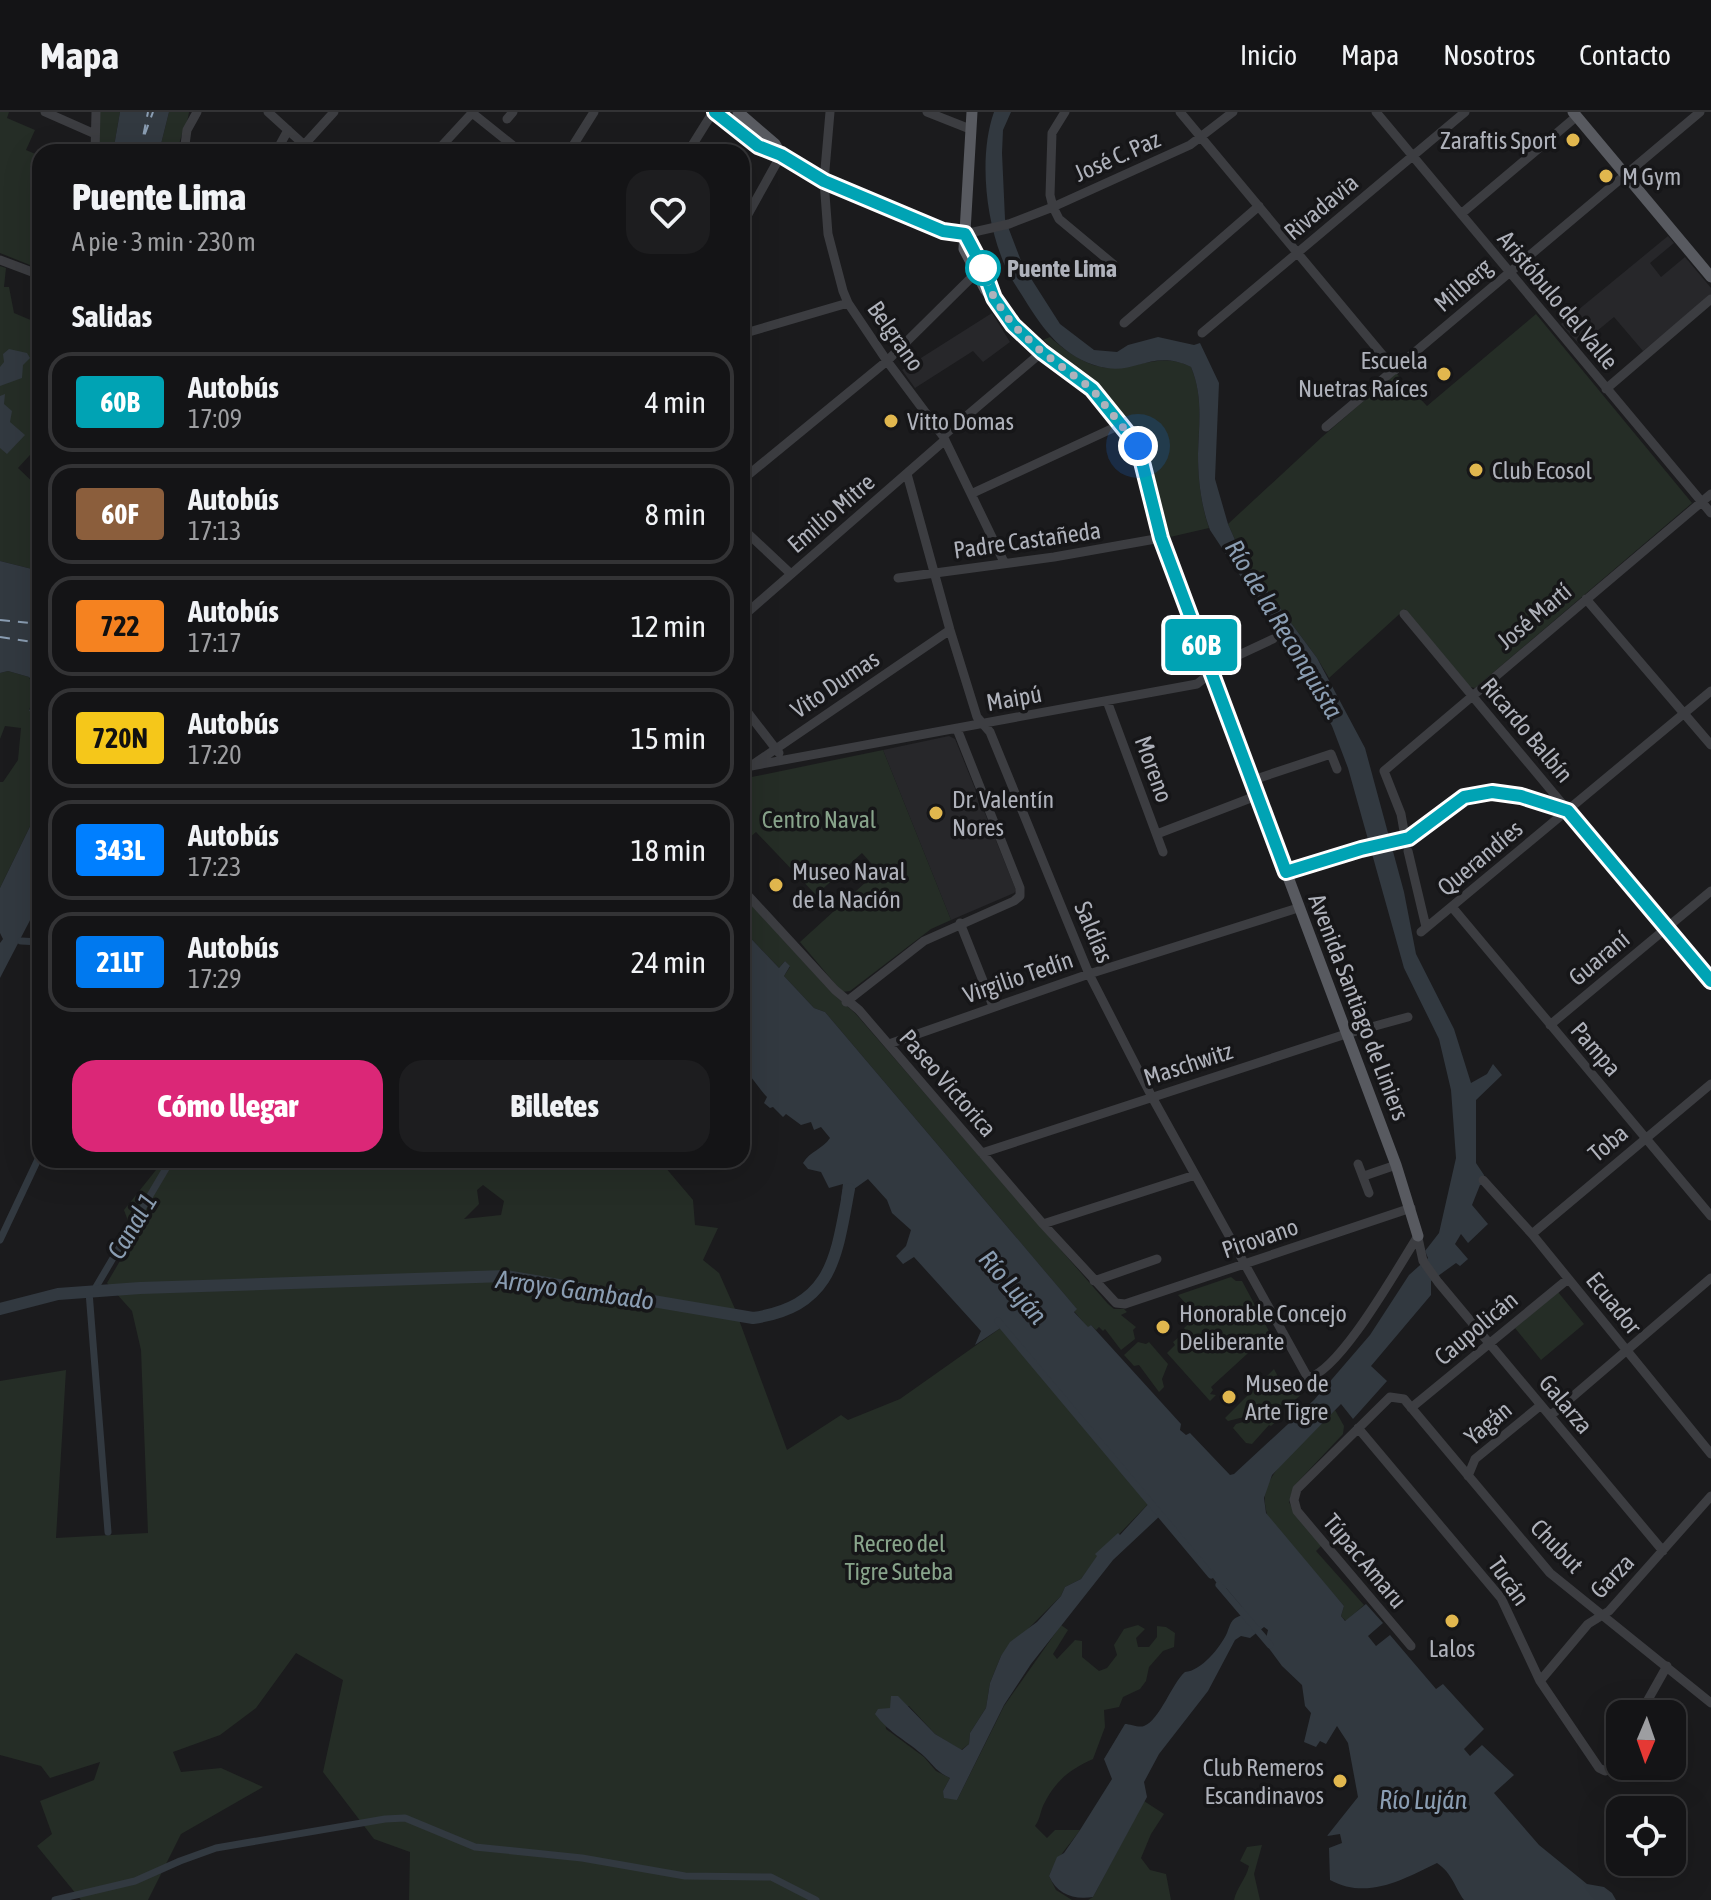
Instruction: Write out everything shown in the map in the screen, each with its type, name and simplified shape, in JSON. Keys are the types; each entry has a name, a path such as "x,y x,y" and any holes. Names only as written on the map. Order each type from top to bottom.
{"main road":[{"path":"714,112 758,146 781,155 824,181 943,231 965,234"},
{"path":"738,112 775,144 781,155"},
{"name":"Avenida Santiago de Liniers","path":"972,112 964,249 985,289 1013,325 1042,352 1092,389 1122,424 1141,453 1161,538 1396,1165 1418,1236"},
{"path":"1575,114 1711,277"},
{"name":"Avenida Santiago de Liniers","path":"965,234 994,298"}],"street":[{"path":"45,112 95,134"},
{"path":"95,144 96,112"},
{"path":"185,144 187,130 197,112"},
{"path":"268,112 304,144"},
{"path":"311,144 334,112"},
{"path":"443,144 472,112 511,144"},
{"path":"574,144 594,112"},
{"path":"693,144 714,112"},
{"name":"Belgrano","path":"830,112 824,181 828,234 848,303 944,438 1004,562"},
{"path":"927,112 970,129"},
{"path":"1065,112 1052,133 1050,195 1053,207 1059,219 1113,264"},
{"path":"1180,112 1395,370"},
{"name":"José C. Paz","path":"965,234 987,231 1053,207 1202,138 1233,112"},
{"name":"Aristóbulo del Valle","path":"1376,112 1711,513"},
{"name":"Rivadavia","path":"1202,333 1465,112"},
{"name":"Milberg","path":"1326,427 1700,112"},
{"path":"1461,214 1575,114"},
{"path":"280,144 288,130"},
{"path":"750,211 781,155"},
{"path":"1124,323 1259,206"},
{"path":"0,260 32,272"},
{"path":"750,473 887,361 976,273"},
{"path":"1606,389 1711,299"},
{"path":"750,332 848,303"},
{"name":"Emilio Mitre","path":"750,610 1042,352"},
{"path":"973,493 1122,424"},
{"name":"Saldías","path":"907,474 977,717 990,732 1089,974 1152,1097 1308,1378 1322,1372 1353,1336 1399,1266"},
{"name":"José Martí","path":"1403,836 1401,814 1384,771 1711,494"},
{"path":"750,536 791,574"},
{"name":"Padre Castañeda","path":"898,578 1069,555 1161,538"},
{"path":"1586,599 1711,745"},
{"name":"Ricardo Balbín","path":"1404,614 1711,982"},
{"name":"Vito Dumas","path":"750,766 950,630"},
{"name":"Maipú","path":"750,768 1197,684 1226,661 1273,639"},
{"name":"Querandíes","path":"1408,851 1423,930 1711,691"},
{"name":"Moreno","path":"1107,701 1163,852"},
{"path":"750,715 784,760"},
{"path":"846,1002 912,949 1020,896 1020,888 957,729"},
{"path":"1250,781 1331,754 1337,769"},
{"path":"1286,872 1415,834 1464,797 1477,793 1512,793 1568,811"},
{"path":"1157,834 1256,796"},
{"name":"Guaraní","path":"1550,1025 1711,891"},
{"name":"Paseo Victorica","path":"750,898 846,1002 859,1010 1109,1299 1121,1304"},
{"name":"Pampa","path":"1452,907 1711,1216"},
{"name":"Virgilio Tedín","path":"889,1044 1089,974 1298,908"},
{"path":"960,923 993,1006"},
{"name":"Maschwitz","path":"982,1153 1346,1034 1408,1017"},
{"name":"Toba","path":"1532,1234 1711,1084"},
{"path":"1358,1164 1369,1193"},
{"path":"1364,1176 1396,1165"},
{"path":"1043,1224 1195,1175"},
{"name":"Ecuador","path":"1483,1180 1532,1234 1711,1454"},
{"name":"Pirovano","path":"1121,1304 1411,1208"},
{"path":"1399,1266 1418,1236"},
{"name":"Avenida Santiago de Liniers","path":"1418,1236 1423,1261"},
{"path":"1094,1281 1157,1259"},
{"path":"1399,1266 1411,1260 1423,1261"},
{"name":"Galarza","path":"1423,1261 1663,1551"},
{"name":"Yagán","path":"1550,1416 1711,1278"},
{"name":"Caupolicán","path":"1411,1408 1568,1279"},
{"name":"Chubut","path":"1358,1428 1390,1397 1404,1399 1539,1562 1711,1703"},
{"name":"Yagán","path":"1468,1476 1475,1459 1541,1405"},
{"name":"Túpac Amaru","path":"1358,1428 1297,1489 1294,1500 1297,1511 1411,1646"},
{"name":"Tucán","path":"1358,1428 1501,1598 1540,1681 1599,1768 1606,1771"},
{"name":"Garza","path":"1540,1681 1588,1624 1609,1611 1711,1496"},
{"path":"1648,1700 1667,1666"}],"shaded area":[{"path":"1668,236 1674,243 1650,263 1661,277 1685,257 1711,288 1711,295 1643,351 1614,317 1580,345 1561,324"},
{"path":"992,313 1010,342 983,362 973,351 915,388 902,370"},
{"name":"Dr. Valentín Nores","path":"949,736 955,739 1016,890 951,920 883,750"}],"green space":[{"path":"0,112 9,112 7,118 35,130 26,150 32,153 32,266 0,253"},
{"path":"99,112 120,112 114,144 98,144"},
{"path":"169,112 189,112 179,144 161,144"},
{"path":"0,266 6,268 4,287 9,287 14,313 32,321 32,453 18,468 32,481 32,569 0,561"},
{"name":"Club Ecosol","path":"1536,314 1692,503 1475,688 1470,687 1405,609 1329,678 1243,558 1228,524 1396,373 1427,406"},
{"path":"1050,337 1078,358 1103,367 1171,361 1191,367 1199,399 1199,482 1209,528 1170,537 1145,440 1102,392 1043,340"},
{"path":"8,671 29,677 32,684 29,710 32,711 32,822 0,888 0,782 18,760 21,728 5,726 0,739 0,673"},
{"name":"Centro Naval","path":"883,750 951,920 931,929 850,991 842,992 800,942 878,871 862,853 816,895 756,832 750,837 750,777"},
{"path":"750,904 832,993 855,1013 1108,1304 1127,1312 1121,1315 1136,1327 1133,1330 1135,1339 1121,1350 1105,1329 1103,1331 1099,1327 1096,1330 1091,1325 1088,1328 1074,1311 1076,1308 825,1012 814,1008 784,976 790,967 785,961 779,968 750,937"},
{"name":"Recreo del Tigre Suteba","path":"158,1168 666,1168 693,1200 695,1225 718,1228 703,1260 719,1273 735,1309 787,1450 841,1415 848,1420 900,1399 1002,1327 1005,1329 1151,1501 1098,1556 1081,1579 1065,1587 1061,1596 1001,1656 990,1683 986,1708 970,1733 969,1744 961,1750 935,1734 909,1706 884,1710 886,1729 924,1757 936,1771 950,1778 943,1791 957,1800 1004,1706 1061,1625 1068,1630 1053,1654 1057,1659 1075,1640 1082,1641 1082,1657 1099,1671 1107,1668 1117,1655 1114,1645 1124,1629 1138,1625 1145,1629 1136,1638 1138,1647 1149,1647 1157,1637 1157,1626 1175,1633 1174,1647 1163,1651 1149,1667 1146,1681 1140,1689 1123,1697 1119,1707 1104,1710 1105,1727 1093,1759 1060,1781 1045,1802 1035,1826 1047,1838 1055,1830 1080,1830 1049,1876 1056,1890 1072,1900 409,1900 410,1852 374,1839 323,1772 343,1680 296,1653 256,1708 220,1735 173,1752 181,1772 221,1768 263,1787 181,1834 148,1900 81,1900 37,1846 52,1834 40,1801 94,1780 100,1762 50,1778 41,1766 0,1755 0,1381 66,1370 56,1538 148,1533 141,1350 132,1311 107,1283 134,1237 124,1210","holes":["483,1185 504,1201 501,1215 464,1219 479,1204 477,1190"]},
{"path":"1231,1277 1242,1281 1270,1333 1211,1387 1213,1390 1210,1394 1216,1395 1210,1401 1167,1353 1175,1345 1173,1342 1186,1331 1184,1328 1197,1316 1178,1295"},
{"path":"1558,1292 1584,1324 1541,1360 1515,1328"},
{"path":"1138,1342 1149,1342 1168,1364 1162,1379 1164,1387 1159,1392 1139,1365 1134,1366 1124,1355"},
{"path":"1274,1369 1286,1392 1298,1386 1302,1394 1288,1406 1228,1421 1225,1418"},
{"path":"1335,1410 1344,1426 1343,1434 1294,1486 1289,1502 1295,1514 1322,1545 1316,1551 1364,1605 1346,1621 1341,1616 1344,1606 1268,1518 1265,1502 1267,1487 1278,1468"},
{"path":"1275,1413 1279,1419 1252,1444 1246,1443 1233,1428 1236,1424"},
{"path":"1144,1801 1164,1814 1141,1858 1150,1870 1166,1874 1171,1900 1088,1900 1093,1897"},
{"path":"1262,1845 1254,1874 1260,1900 1234,1900 1249,1866 1240,1861 1247,1847"}],"water":[{"path":"120,112 169,112 161,144 114,144"},
{"name":"Río Luján","path":"994,112 1011,112 1003,130 1005,219 1023,266 1060,324 1094,350 1117,352 1128,345 1158,337 1194,345 1200,343 1219,383 1215,479 1228,524 1243,558 1317,658 1365,748 1404,892 1416,954 1454,1029 1471,1083 1487,1074 1493,1064 1502,1075 1476,1100 1476,1163 1484,1175 1483,1185 1480,1185 1472,1205 1488,1224 1468,1243 1461,1234 1455,1244 1468,1259 1460,1266 1456,1263 1431,1281 1431,1295 1371,1366 1387,1381 1353,1419 1341,1404 1272,1475 1264,1498 1266,1513 1344,1606 1341,1616 1345,1621 1366,1604 1383,1623 1368,1636 1376,1646 1390,1635 1436,1689 1443,1684 1484,1729 1464,1749 1470,1756 1482,1745 1514,1775 1494,1793 1539,1845 1587,1884 1604,1887 1616,1900 1464,1900 1449,1875 1437,1863 1398,1881 1371,1888 1344,1886 1330,1880 1329,1848 1342,1843 1340,1834 1327,1836 1358,1797 1348,1743 1337,1726 1326,1744 1320,1741 1316,1747 1304,1742 1311,1713 1305,1706 1302,1685 1282,1666 1265,1643 1268,1630 1264,1627 1250,1638 1241,1636 1235,1640 1208,1691 1159,1754 1144,1782 1147,1797 1093,1897 1079,1898 1056,1887 1049,1876 1057,1857 1064,1853 1112,1779 1104,1759 1125,1724 1142,1726 1150,1722 1180,1677 1209,1658 1224,1639 1232,1621 1243,1615 1242,1607 1226,1588 1222,1590 1198,1558 1193,1558 1186,1542 1162,1514 1113,1560 1031,1664 1004,1705 957,1800 944,1798 943,1791 950,1778 875,1714 878,1709 890,1708 891,1696 898,1696 935,1734 962,1750 969,1744 970,1733 986,1708 990,1683 1010,1642 1037,1622 1061,1596 1065,1587 1081,1579 1097,1556 1095,1554 1118,1533 1120,1535 1151,1501 1005,1329 1002,1327 975,1345 981,1331 914,1257 903,1264 896,1256 906,1246 911,1230 892,1213 887,1200 868,1179 854,1189 849,1206 841,1199 843,1184 829,1188 821,1172 808,1169 803,1163 830,1138 821,1127 814,1130 811,1122 801,1125 786,1114 783,1117 773,1107 770,1108 764,1103 767,1097 750,1077 750,937 779,968 785,961 790,966 784,976 814,1008 825,1012 1077,1309 1074,1312 1088,1327 1091,1325 1181,1424 1180,1430 1186,1435 1190,1433 1230,1475 1314,1400 1370,1335 1409,1275 1428,1258 1425,1251 1439,1233 1456,1158 1451,1090 1439,1039 1404,968 1348,768 1332,726 1290,651 1210,530 1202,502 1198,454 1199,399 1191,367 1167,360 1117,369 1093,365 1060,346 1043,327 1008,273 993,231 985,170"},
{"path":"9,349 27,353 30,358 23,365 22,378 0,386 3,354"},
{"path":"5,394 4,404 12,411 10,422 25,435 7,454 0,448 0,396"},
{"path":"0,561 32,569 32,681 29,677 8,671 0,673"},
{"path":"32,822 32,916 0,978 0,943 3,939 0,933 0,888"}],"waterway":[{"path":"21,941 32,942"},
{"path":"0,1240 34,1168"},
{"name":"Canal 1","path":"93,1292 166,1168"},
{"name":"Arroyo Gambado","path":"0,1309 58,1294 140,1288 506,1276 753,1318 780,1312 815,1290 834,1257 849,1189"},
{"path":"89,1292 108,1532"},
{"path":"998,1321 1211,1575"},
{"path":"1219,1585 1270,1645"},
{"path":"55,1900 135,1881 216,1848 405,1818 475,1847 582,1858 685,1876 771,1877 816,1900"}],"ferry route":[{"path":"142,144 148,112"},
{"path":"143,144 153,112"},
{"path":"0,620 32,623"},
{"path":"0,637 32,642"}],"bus line":[{"name":"60B","path":"715,112 758,146 781,155 824,181 924,224 965,234 994,298 1013,325 1042,352 1092,389 1122,424 1141,453 1161,538 1286,872 1409,838 1464,797 1477,793 1512,793 1568,811 1711,981"}],"place":[{"name":"Zaraftis Sport","path":"1573,140"},
{"name":"M Gym","path":"1606,176"},
{"name":"Puente Lima","path":"983,268"},
{"name":"Escuela Nuetras Raíces","path":"1444,374"},
{"name":"Vitto Domas","path":"891,421"},
{"name":"Club Ecosol","path":"1476,470"},
{"name":"Dr. Valentín Nores","path":"936,813"},
{"name":"Museo Naval de la Nación","path":"776,885"},
{"name":"Honorable Concejo Deliberante","path":"1163,1327"},
{"name":"Museo de Arte Tigre","path":"1229,1397"},
{"name":"Lalos","path":"1452,1621"},
{"name":"Club Remeros Escandinavos","path":"1340,1781"}],"route":[{"path":"983,268 994,298 1013,325 1042,352 1092,389 1138,446"}],"water label":[{"name":"Río de la Reconquista","path":"1284,629"}]}
